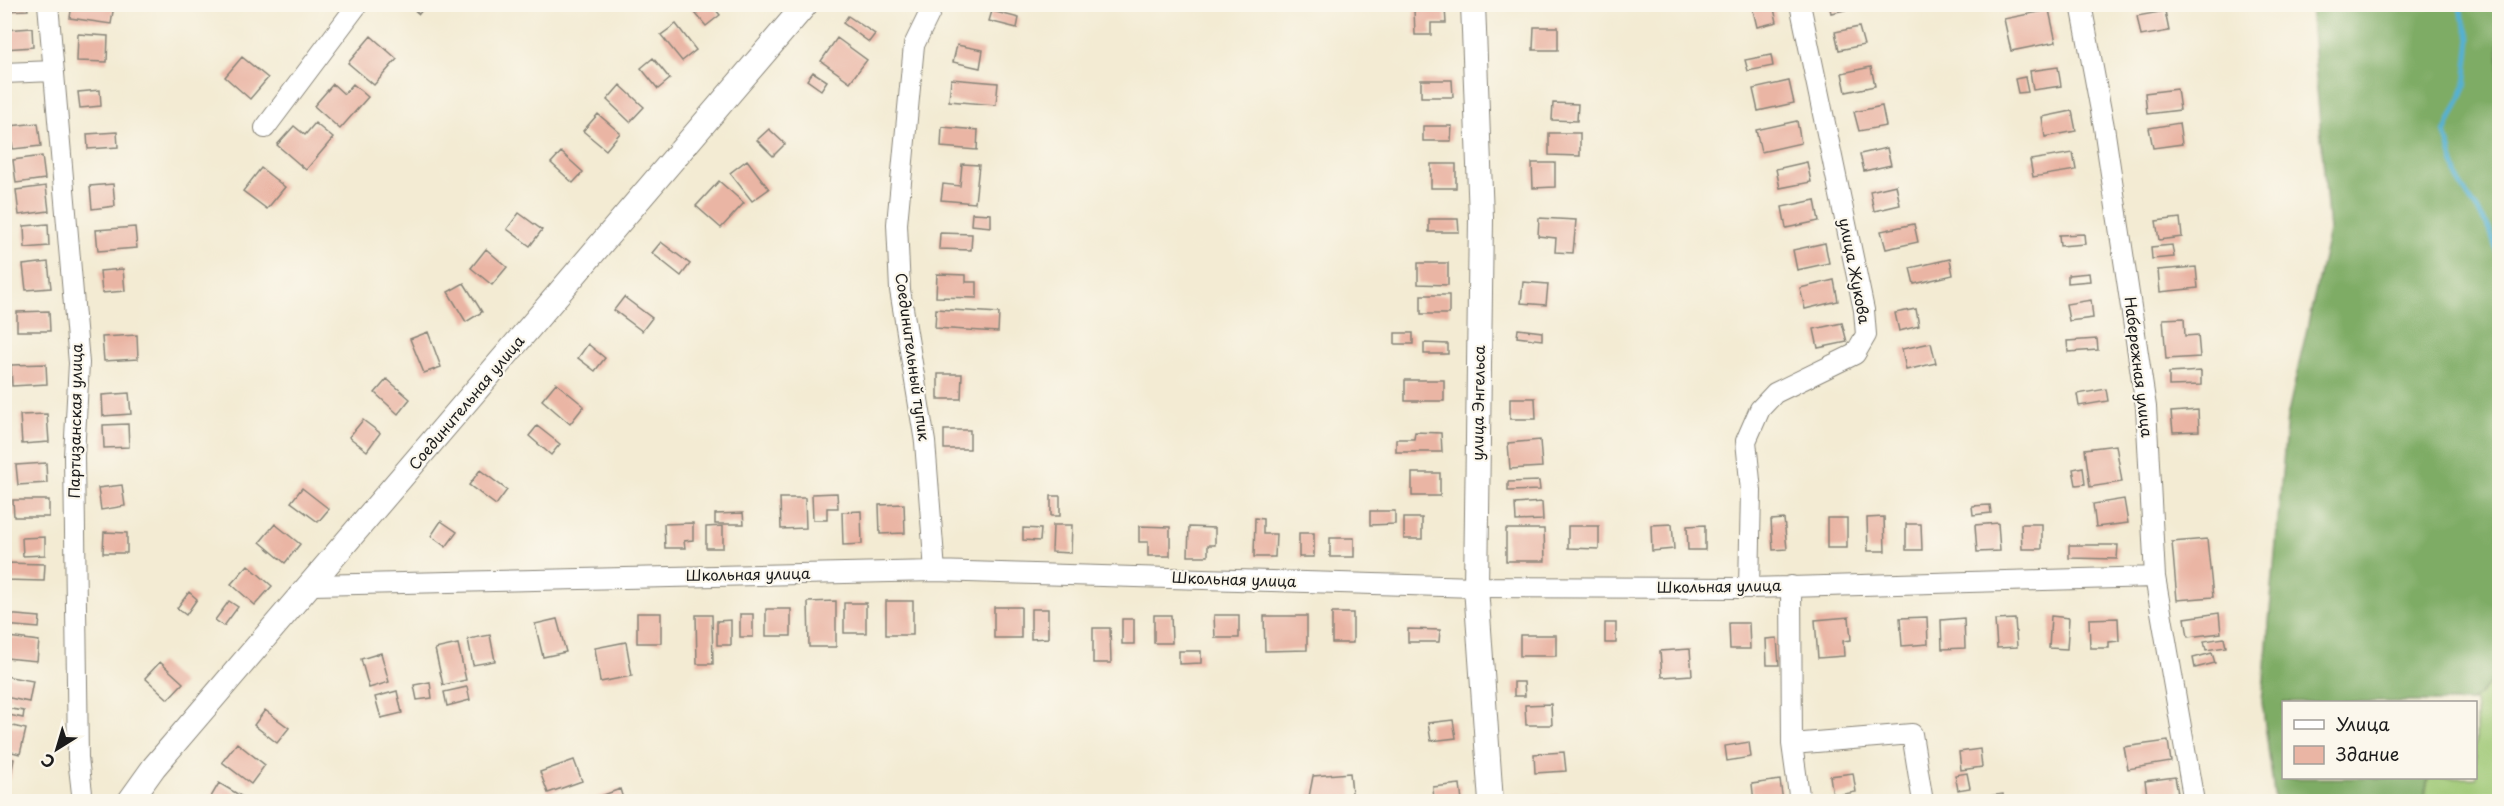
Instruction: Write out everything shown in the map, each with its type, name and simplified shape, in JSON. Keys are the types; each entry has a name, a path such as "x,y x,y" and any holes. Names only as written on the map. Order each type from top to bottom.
{"street":[{"name":"Партизанская улица","path":"48,4 79,363 74,456 78,758 83,801"},
{"path":"265,128 358,4"},
{"name":"Соединительная улица","path":"129,801 154,767 312,585 806,4"},
{"name":"Соединительный тупик","path":"934,4 914,45 897,224 900,290 925,442 935,571"},
{"name":"улица Энгельса","path":"1473,4 1481,218 1476,587 1491,801"},
{"name":"улица Жукова","path":"1749,588 1751,491 1746,441 1760,409 1775,393 1856,354 1866,336 1864,310 1800,4"},
{"name":"Набережная улица","path":"2081,4 2104,127 2146,407 2155,577 2194,801"},
{"path":"4,73 54,71"},
{"name":"Школьная улица","path":"312,585 935,571 1476,587 1749,588 2155,577"},
{"path":"1791,586 1792,744 1800,801"},
{"path":"1792,744 1912,734 1923,801"}],"green space":[{"path":"2310,5 2499,5 2499,674 2473,701 2282,701 2282,779 2428,779 2424,801 2275,801 2262,702 2287,417 2329,231"},
{"path":"2499,674 2499,801 2424,802 2428,779 2477,779 2477,701 2473,701"}],"building":[{"path":"72,4 114,5 111,24 70,18"},
{"path":"407,4 427,4 419,14"},
{"path":"696,4 711,4 720,15 706,26 691,8"},
{"path":"1773,4 1777,22 1757,27 1752,6"},
{"path":"1829,4 1854,4 1854,8 1831,13"},
{"path":"4,5 27,5 28,10 4,11"},
{"path":"1445,8 1446,23 1431,23 1431,35 1415,35 1414,9"},
{"path":"2049,10 2056,42 2011,51 2004,19"},
{"path":"992,11 1019,18 1017,28 989,21"},
{"path":"2165,11 2169,31 2141,36 2137,16"},
{"path":"848,16 875,34 869,42 843,23"},
{"path":"676,24 696,50 682,61 661,35"},
{"path":"1534,27 1558,27 1558,50 1533,50"},
{"path":"1859,27 1864,45 1839,50 1835,32"},
{"path":"32,28 33,47 4,49 4,30"},
{"path":"78,34 108,36 107,62 77,61"},
{"path":"371,36 397,59 374,85 348,63"},
{"path":"837,38 867,60 850,82 821,61"},
{"path":"957,45 983,50 980,68 953,62"},
{"path":"1771,55 1773,66 1748,71 1745,60"},
{"path":"242,57 268,78 250,99 225,77"},
{"path":"653,58 670,79 658,89 641,68"},
{"path":"1871,67 1875,86 1846,92 1842,73"},
{"path":"2058,67 2061,86 2033,90 2030,71"},
{"path":"813,72 827,81 821,90 807,80"},
{"path":"2025,77 2028,92 2018,93 2015,79"},
{"path":"951,79 998,83 996,105 949,101"},
{"path":"1421,80 1452,80 1453,97 1421,97"},
{"path":"1789,81 1794,103 1758,111 1753,89"},
{"path":"333,84 344,94 353,84 368,97 340,129 314,106"},
{"path":"620,85 644,107 630,122 607,100"},
{"path":"2177,89 2180,110 2147,114 2145,93"},
{"path":"100,90 101,106 80,108 78,92"},
{"path":"1553,103 1578,104 1577,121 1552,120"},
{"path":"1882,106 1886,126 1859,131 1854,112"},
{"path":"2072,111 2076,131 2045,137 2042,117"},
{"path":"598,114 620,133 606,150 583,131"},
{"path":"1797,121 1801,143 1761,152 1756,130"},
{"path":"38,123 41,146 13,149 10,126"},
{"path":"315,123 333,138 306,170 277,145 294,126 305,135"},
{"path":"2179,123 2182,144 2153,148 2149,128"},
{"path":"1423,126 1452,126 1451,141 1423,141"},
{"path":"942,127 978,130 977,150 941,147"},
{"path":"769,129 785,144 773,156 757,140"},
{"path":"117,132 118,147 88,149 87,134"},
{"path":"1549,133 1580,133 1580,156 1549,155"},
{"path":"1887,148 1891,165 1864,171 1860,154"},
{"path":"561,152 583,172 573,183 551,163"},
{"path":"2073,153 2076,170 2033,177 2030,160"},
{"path":"42,156 45,179 16,183 13,160"},
{"path":"747,160 769,189 752,201 730,173"},
{"path":"1807,162 1811,182 1780,188 1776,169"},
{"path":"1532,163 1555,163 1555,187 1533,188"},
{"path":"962,164 979,165 975,203 941,200 943,184 960,186"},
{"path":"1431,164 1456,164 1456,188 1431,188"},
{"path":"261,168 285,187 267,209 243,191"},
{"path":"719,181 744,203 721,228 696,206"},
{"path":"113,184 115,206 92,209 90,186"},
{"path":"1896,185 1900,205 1874,211 1870,191"},
{"path":"46,186 49,211 19,215 16,190"},
{"path":"1815,200 1819,221 1786,228 1782,207"},
{"path":"519,213 542,230 530,246 507,229"},
{"path":"972,213 991,214 991,227 971,225"},
{"path":"1539,218 1576,220 1573,253 1555,252 1556,238 1538,236"},
{"path":"2180,218 2182,237 2159,240 2156,221"},
{"path":"1429,219 1458,219 1459,232 1429,232"},
{"path":"48,224 49,246 25,248 24,226"},
{"path":"1914,224 1918,242 1886,249 1881,231"},
{"path":"135,227 137,248 98,251 96,230"},
{"path":"940,233 972,234 971,250 939,249"},
{"path":"2084,234 2085,244 2060,246 2059,235"},
{"path":"661,242 690,264 681,276 652,253"},
{"path":"1825,243 1829,263 1797,270 1793,250"},
{"path":"2172,245 2174,257 2152,259 2151,247"},
{"path":"486,249 507,267 492,285 471,268"},
{"path":"1950,259 1953,275 1914,284 1910,268"},
{"path":"48,262 51,288 26,290 23,265"},
{"path":"1418,263 1448,263 1448,285 1418,284"},
{"path":"2196,267 2198,288 2160,292 2158,270"},
{"path":"123,269 125,291 102,293 100,271"},
{"path":"2089,273 2090,281 2068,283 2068,275"},
{"path":"937,274 966,275 966,282 977,282 977,298 936,297"},
{"path":"1834,280 1838,301 1805,309 1800,288"},
{"path":"1523,282 1548,284 1546,305 1521,303"},
{"path":"464,283 482,312 466,322 448,292"},
{"path":"1421,295 1449,295 1449,314 1421,314"},
{"path":"624,297 652,318 642,331 614,310"},
{"path":"2091,300 2093,318 2069,321 2066,304"},
{"path":"936,309 999,313 998,332 935,328"},
{"path":"1916,309 1919,326 1899,331 1895,313"},
{"path":"49,311 50,331 17,331 17,312"},
{"path":"2184,318 2185,336 2198,335 2200,357 2166,359 2163,319"},
{"path":"1842,323 1847,342 1818,348 1814,329"},
{"path":"1518,329 1542,332 1542,340 1517,337"},
{"path":"428,332 441,367 424,373 410,339"},
{"path":"1395,333 1413,333 1413,344 1395,344"},
{"path":"137,335 138,359 104,361 102,337"},
{"path":"2097,339 2098,350 2068,352 2067,341"},
{"path":"1424,343 1448,344 1448,354 1424,354"},
{"path":"1931,343 1936,363 1906,370 1902,349"},
{"path":"588,344 605,358 595,371 578,358"},
{"path":"46,364 47,384 12,386 11,365"},
{"path":"2201,371 2201,385 2169,386 2169,373"},
{"path":"938,374 962,374 961,399 938,399"},
{"path":"387,379 410,399 398,414 375,393"},
{"path":"1405,380 1444,380 1444,401 1405,401"},
{"path":"556,383 584,406 570,424 542,400"},
{"path":"2106,389 2108,401 2079,406 2077,394"},
{"path":"129,393 131,414 103,416 102,395"},
{"path":"1510,398 1535,398 1536,419 1510,419"},
{"path":"2198,410 2199,431 2173,432 2171,412"},
{"path":"47,414 49,442 22,444 20,415"},
{"path":"363,420 380,433 367,451 349,437"},
{"path":"128,424 129,447 104,448 103,425"},
{"path":"537,426 560,444 551,455 529,436"},
{"path":"944,430 970,430 970,449 944,449"},
{"path":"1415,432 1441,433 1442,452 1396,452 1396,439 1414,439"},
{"path":"1540,440 1542,467 1510,469 1508,443"},
{"path":"2116,445 2122,482 2090,487 2085,449"},
{"path":"46,463 47,483 18,485 16,465"},
{"path":"2083,467 2085,484 2076,485 2073,469"},
{"path":"480,470 507,490 496,505 469,485"},
{"path":"1412,473 1440,473 1440,496 1412,496"},
{"path":"1539,481 1540,490 1508,491 1508,482"},
{"path":"122,485 125,506 101,510 98,488"},
{"path":"302,488 329,509 318,522 291,502"},
{"path":"837,493 838,508 827,508 827,520 813,520 812,494"},
{"path":"1051,496 1060,496 1060,516 1051,516"},
{"path":"780,498 805,498 806,528 781,529"},
{"path":"2124,499 2128,523 2096,527 2093,504"},
{"path":"13,500 49,500 49,517 14,517"},
{"path":"1542,502 1543,520 1516,521 1515,504"},
{"path":"904,504 905,533 880,534 879,505"},
{"path":"1990,505 1991,513 1973,515 1972,506"},
{"path":"861,511 862,544 843,545 842,512"},
{"path":"1370,511 1395,511 1395,524 1370,525"},
{"path":"743,513 744,524 715,524 715,514"},
{"path":"1884,517 1885,551 1868,551 1867,518"},
{"path":"1255,518 1263,519 1263,534 1276,534 1275,557 1254,557"},
{"path":"1404,518 1422,518 1422,539 1404,539"},
{"path":"1827,518 1847,518 1847,548 1827,548"},
{"path":"1784,519 1787,549 1773,550 1771,520"},
{"path":"441,521 457,532 446,547 431,536"},
{"path":"693,523 693,540 684,541 685,548 665,548 664,524"},
{"path":"1998,523 2000,551 1977,552 1975,525"},
{"path":"275,524 300,544 285,563 260,542"},
{"path":"1672,524 1674,549 1652,551 1651,525"},
{"path":"1906,524 1921,524 1922,550 1906,550"},
{"path":"2021,524 2042,524 2042,549 2022,549"},
{"path":"1053,525 1072,525 1071,553 1052,552"},
{"path":"1705,525 1705,550 1688,550 1687,526"},
{"path":"723,526 723,548 706,548 706,527"},
{"path":"1139,526 1170,527 1170,556 1148,556 1148,542 1139,542"},
{"path":"1568,526 1599,526 1599,549 1568,548"},
{"path":"1189,527 1215,528 1215,545 1208,545 1208,556 1188,556"},
{"path":"1023,528 1041,529 1040,541 1023,540"},
{"path":"1506,529 1544,529 1545,561 1506,561"},
{"path":"104,532 127,533 127,553 103,553"},
{"path":"1299,533 1314,533 1314,557 1299,557"},
{"path":"45,537 45,555 23,556 22,538"},
{"path":"1330,538 1354,538 1354,557 1330,557"},
{"path":"2207,539 2213,597 2177,600 2172,542"},
{"path":"2069,545 2118,545 2117,559 2069,558"},
{"path":"4,563 45,564 44,581 4,580"},
{"path":"248,565 272,586 255,605 231,584"},
{"path":"189,592 197,599 186,615 177,608"},
{"path":"229,601 238,607 224,626 215,620"},
{"path":"836,601 836,647 809,647 808,602"},
{"path":"886,601 913,601 913,635 886,635"},
{"path":"844,603 866,603 866,633 844,633"},
{"path":"994,607 1021,607 1021,638 994,638"},
{"path":"766,609 791,609 791,636 766,636"},
{"path":"1031,609 1048,609 1048,638 1031,639"},
{"path":"637,613 661,613 661,643 637,643"},
{"path":"1332,613 1353,613 1353,643 1332,643"},
{"path":"2219,613 2221,633 2188,637 2185,618"},
{"path":"4,614 40,617 39,628 4,625"},
{"path":"740,614 753,614 753,637 740,637"},
{"path":"696,615 712,615 713,664 697,664"},
{"path":"1154,615 1171,615 1172,643 1154,643"},
{"path":"1214,615 1239,615 1239,638 1215,638"},
{"path":"1264,616 1307,616 1307,650 1265,651"},
{"path":"2051,616 2069,618 2067,649 2049,648"},
{"path":"1849,617 1851,640 1843,641 1844,656 1818,658 1815,620"},
{"path":"1927,617 1928,644 1902,646 1900,618"},
{"path":"1964,618 1965,648 1942,649 1941,620"},
{"path":"2118,618 2119,641 2109,642 2109,648 2090,648 2089,619"},
{"path":"557,619 566,652 543,657 535,624"},
{"path":"1122,619 1134,619 1134,644 1122,644"},
{"path":"2015,619 2017,647 1997,648 1995,620"},
{"path":"731,620 731,645 717,645 717,621"},
{"path":"1605,623 1616,623 1616,643 1605,643"},
{"path":"1729,623 1749,623 1750,649 1730,649"},
{"path":"1093,628 1110,628 1111,663 1093,663"},
{"path":"1408,629 1440,630 1439,642 1408,642"},
{"path":"490,635 495,661 473,665 468,639"},
{"path":"1520,635 1556,635 1556,656 1520,656"},
{"path":"8,637 39,641 37,661 6,658"},
{"path":"1777,638 1779,665 1767,665 1766,639"},
{"path":"2224,638 2226,647 2206,650 2204,641"},
{"path":"626,642 632,676 600,682 595,648"},
{"path":"458,644 466,680 443,685 435,649"},
{"path":"1690,649 1692,675 1662,677 1660,651"},
{"path":"1179,651 1201,651 1201,663 1179,664"},
{"path":"381,653 389,682 369,688 361,659"},
{"path":"2212,653 2215,663 2195,668 2193,658"},
{"path":"160,662 183,683 168,699 145,678"},
{"path":"5,676 33,681 29,702 5,697"},
{"path":"430,682 432,698 417,700 414,685"},
{"path":"1514,682 1524,682 1525,696 1514,696"},
{"path":"467,687 470,700 447,706 444,692"},
{"path":"397,691 402,713 381,718 375,697"},
{"path":"1551,704 1552,725 1526,725 1525,705"},
{"path":"4,708 24,711 23,718 4,714"},
{"path":"265,710 289,728 277,743 254,725"},
{"path":"1453,720 1456,738 1431,741 1428,723"},
{"path":"4,724 26,729 20,754 4,750"},
{"path":"2168,741 2171,762 2128,769 2124,747"},
{"path":"1749,742 1751,757 1727,761 1725,746"},
{"path":"237,743 265,765 251,784 222,762"},
{"path":"1980,749 1982,767 1961,770 1959,752"},
{"path":"1564,752 1566,771 1535,773 1534,754"},
{"path":"4,757 14,759 10,780 4,779"},
{"path":"574,760 582,781 548,793 540,772"},
{"path":"1350,773 1353,802 1308,802 1313,776"},
{"path":"1853,773 1856,792 1833,796 1830,776"},
{"path":"1967,773 1970,788 1958,790 1955,775"},
{"path":"2175,777 2179,799 2148,802 2145,781"},
{"path":"1780,780 1783,802 1754,802 1752,784"},
{"path":"219,783 246,799 244,802 208,802"},
{"path":"1460,784 1462,802 1434,802 1433,787"},
{"path":"620,789 624,802 594,802 593,799"},
{"path":"2003,794 2004,802 1967,802 1967,799"},
{"path":"1560,795 1561,802 1531,802 1530,798"}],"waterway":[{"path":"2458,4 2470,38 2465,87 2445,133 2460,184 2490,230 2500,260"}]}
